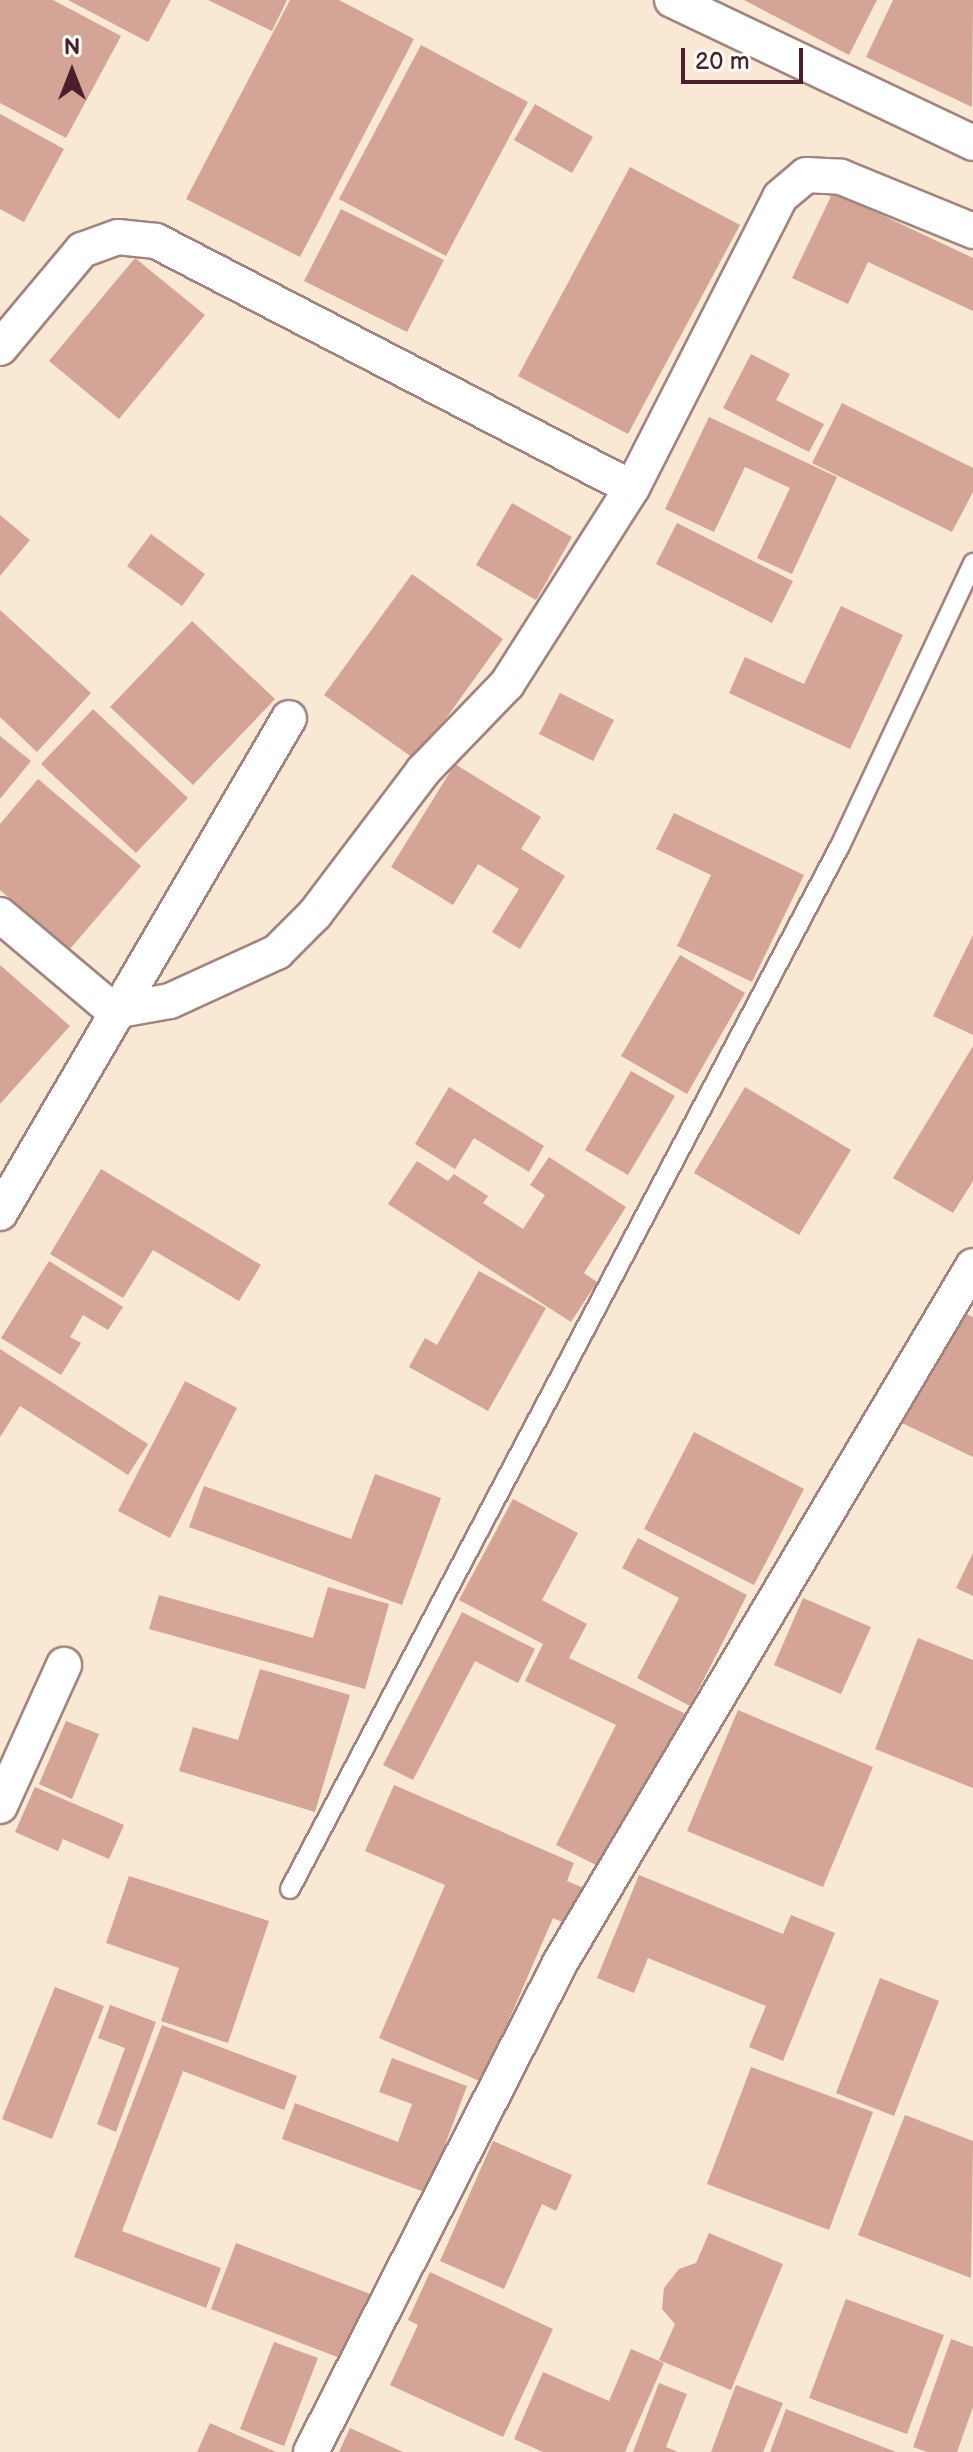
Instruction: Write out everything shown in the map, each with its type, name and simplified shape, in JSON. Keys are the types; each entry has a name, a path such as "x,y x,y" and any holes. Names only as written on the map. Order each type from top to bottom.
{"street":[{"path":"672,0 973,143"},
{"path":"114,1011 170,1001 216,984 277,952 315,914 423,771 507,684 632,488 780,197 806,175 841,177 973,231"},
{"path":"0,348 82,250 118,237 156,241 632,488"},
{"path":"0,1213 114,1011 289,718"},
{"path":"0,915 114,1011"},
{"path":"311,2452 560,1963 973,1266"},
{"path":"0,1806 64,1665"}],"lane":[{"path":"290,1889 840,846 973,563"}],"building":[{"path":"0,0 53,0 121,36 66,138 0,103"},
{"path":"68,0 171,0 148,42"},
{"path":"208,0 287,0 272,31"},
{"path":"290,0 339,0 414,39 300,257 186,199"},
{"path":"744,0 877,0 849,55"},
{"path":"893,0 973,0 972,107 866,57"},
{"path":"421,45 528,102 446,256 339,199"},
{"path":"535,104 593,137 572,173 514,140"},
{"path":"0,114 64,149 24,222 0,209"},
{"path":"630,167 740,225 628,434 518,376"},
{"path":"833,192 973,258 973,311 868,262 848,304 792,278"},
{"path":"341,209 444,260 407,332 304,281"},
{"path":"135,258 205,315 119,419 49,361"},
{"path":"751,354 790,374 776,400 824,424 809,452 723,408"},
{"path":"842,403 973,468 973,492 952,532 812,463"},
{"path":"709,417 837,477 792,574 757,558 790,488 745,467 714,532 665,509"},
{"path":"512,503 572,537 536,600 476,565"},
{"path":"0,515 30,540 0,576"},
{"path":"677,523 793,581 772,623 656,564"},
{"path":"151,534 205,574 182,606 127,566"},
{"path":"412,574 503,639 416,760 324,695"},
{"path":"841,606 903,635 850,749 729,693 745,657 804,684"},
{"path":"0,610 91,693 37,752 0,717"},
{"path":"192,621 275,699 193,785 110,707"},
{"path":"560,693 614,720 593,761 539,734"},
{"path":"93,709 188,798 136,853 41,764"},
{"path":"0,736 31,761 0,799"},
{"path":"455,764 541,817 521,849 565,876 520,949 492,932 519,889 478,864 453,905 391,867"},
{"path":"38,779 141,866 70,949 0,890 0,824"},
{"path":"674,813 804,875 752,982 677,946 711,875 656,849"},
{"path":"973,935 973,1035 933,1016"},
{"path":"680,955 745,993 687,1094 621,1056"},
{"path":"0,965 70,1026 0,1104"},
{"path":"973,1046 973,1181 953,1213 893,1178"},
{"path":"631,1071 675,1096 628,1175 585,1150"},
{"path":"449,1087 544,1146 529,1172 474,1138 455,1169 415,1144"},
{"path":"745,1087 851,1150 799,1235 694,1173"},
{"path":"549,1157 626,1207 584,1273 597,1282 571,1322 388,1204 417,1161 448,1181 454,1174 488,1196 483,1203 523,1229 545,1195 530,1185"},
{"path":"101,1169 261,1265 239,1301 153,1250 123,1298 50,1254"},
{"path":"49,1261 123,1307 108,1330 83,1315 70,1337 81,1343 61,1375 1,1338"},
{"path":"479,1271 546,1308 488,1411 409,1367 425,1338 437,1345"},
{"path":"955,1309 973,1317 973,1457 900,1422"},
{"path":"0,1349 148,1444 128,1475 20,1406 0,1437"},
{"path":"185,1381 237,1408 170,1538 118,1511"},
{"path":"694,1432 804,1489 754,1585 644,1529"},
{"path":"375,1474 441,1498 402,1605 189,1527 204,1486 351,1539"},
{"path":"513,1499 578,1533 542,1600 587,1624 569,1658 686,1714 608,1871 556,1845 616,1725 525,1681 543,1644 459,1600"},
{"path":"638,1538 747,1595 690,1706 637,1678 679,1598 622,1568"},
{"path":"973,1553 973,1596 956,1588"},
{"path":"328,1587 389,1604 365,1689 149,1629 159,1595 313,1638"},
{"path":"803,1598 871,1627 841,1694 774,1665"},
{"path":"462,1612 535,1649 518,1683 475,1661 413,1780 383,1765"},
{"path":"918,1638 973,1660 973,1788 875,1749"},
{"path":"260,1669 350,1695 315,1812 179,1771 193,1727 238,1740"},
{"path":"738,1710 873,1767 823,1887 687,1831"},
{"path":"66,1721 99,1734 72,1799 39,1784"},
{"path":"394,1785 574,1863 567,1881 586,1889 571,1926 553,1918 482,2082 379,2038 445,1885 365,1851"},
{"path":"35,1787 124,1825 109,1859 63,1839 58,1851 15,1832"},
{"path":"639,1875 783,1934 791,1915 835,1933 783,2061 749,2047 766,2006 648,1958 634,1993 597,1978"},
{"path":"129,1876 269,1921 228,2043 161,2021 179,1968 106,1943"},
{"path":"880,1978 939,2001 894,2116 836,2093"},
{"path":"55,1987 104,2006 52,2139 2,2119"},
{"path":"110,2005 156,2022 116,2132 97,2124 125,2048 98,2038"},
{"path":"162,2025 297,2076 284,2110 183,2071 122,2231 221,2268 206,2308 74,2257"},
{"path":"392,2058 467,2086 427,2193 282,2139 295,2103 398,2142 412,2104 379,2092"},
{"path":"751,2067 873,2112 829,2230 707,2184"},
{"path":"905,2115 973,2141 971,2278 858,2235"},
{"path":"493,2141 572,2175 556,2211 542,2204 504,2289 440,2261"},
{"path":"709,2233 783,2264 731,2390 659,2360 675,2324 662,2309 664,2288 679,2269 696,2263"},
{"path":"236,2243 373,2295 348,2361 211,2309"},
{"path":"430,2272 553,2329 503,2437 390,2385 418,2325 408,2320"},
{"path":"846,2299 944,2335 907,2434 809,2398"},
{"path":"951,2339 973,2347 973,2407 957,2452 927,2452 913,2447"},
{"path":"274,2342 318,2358 284,2446 240,2429"},
{"path":"631,2349 664,2363 625,2452 543,2452 514,2439 543,2372 609,2401"},
{"path":"659,2383 687,2394 666,2447 678,2452 633,2452"},
{"path":"736,2385 783,2403 763,2452 711,2452"},
{"path":"786,2409 896,2452 770,2452"},
{"path":"210,2423 276,2452 197,2452"},
{"path":"350,2428 403,2452 339,2452"}]}
